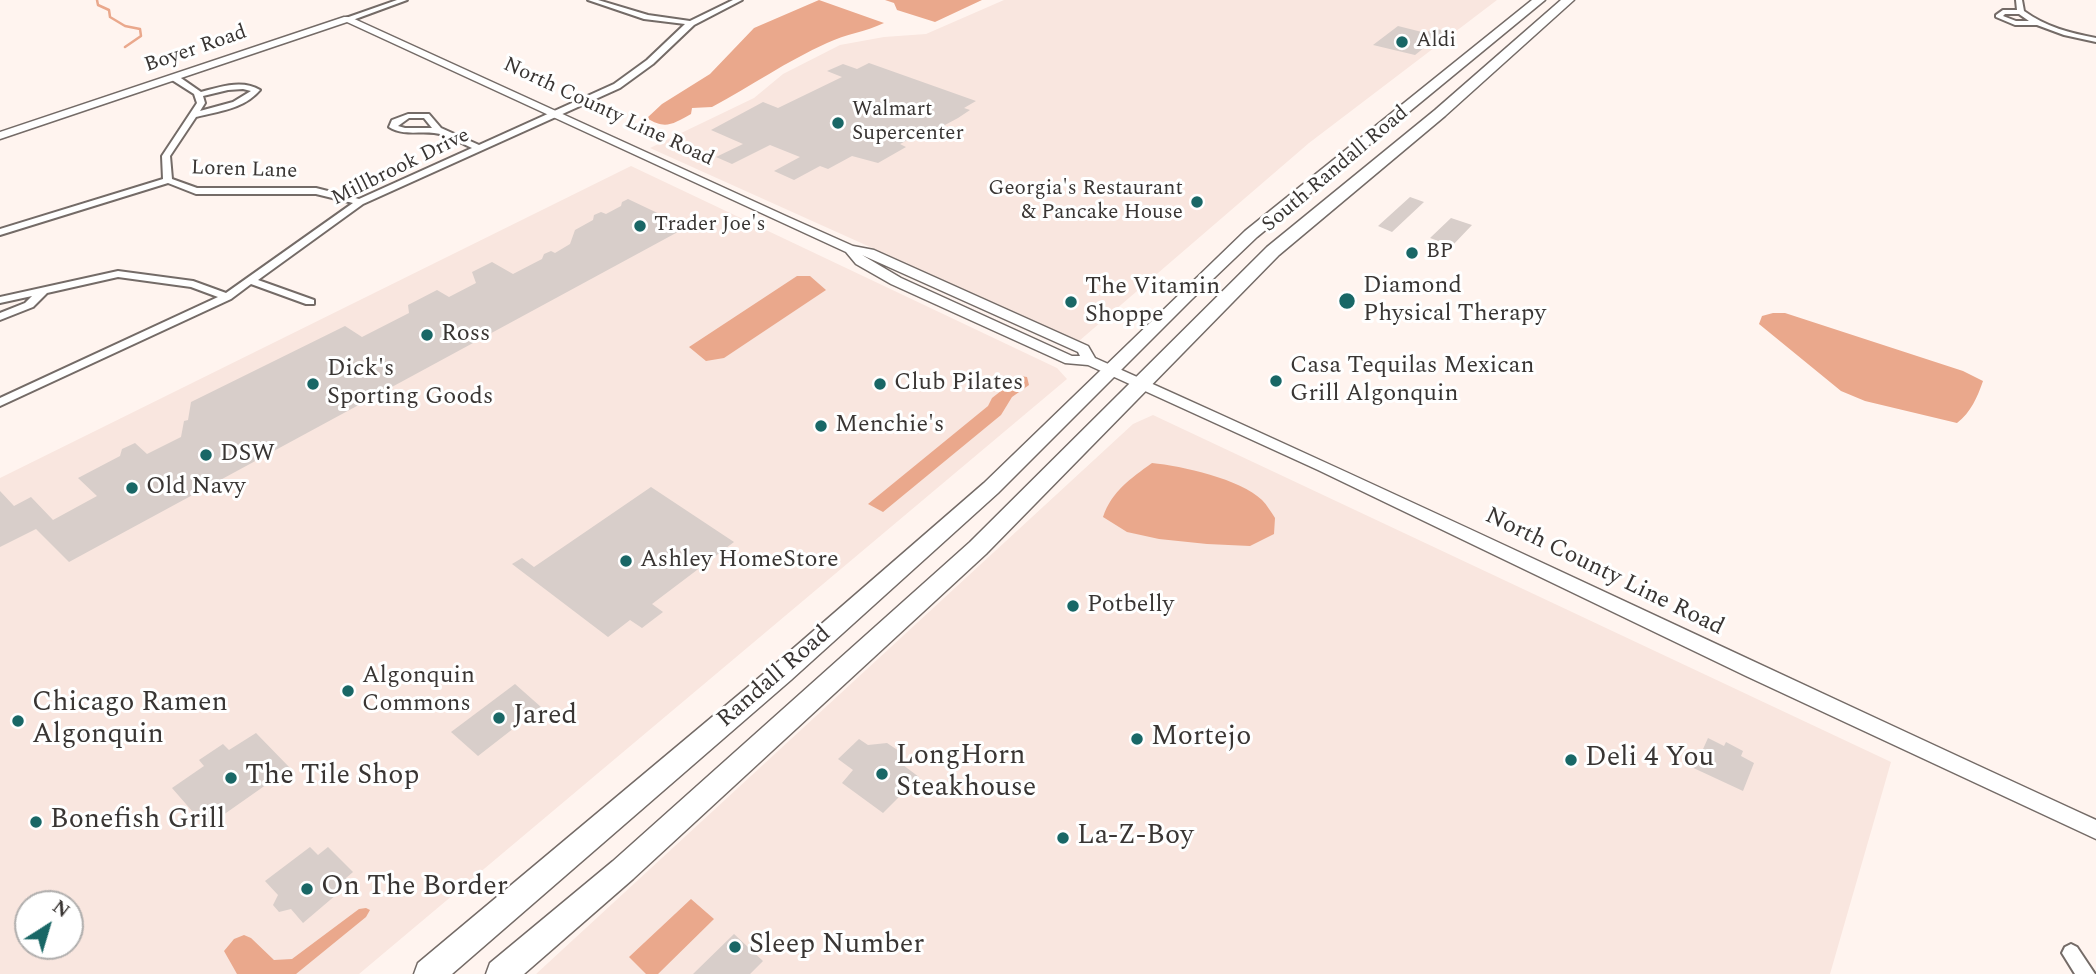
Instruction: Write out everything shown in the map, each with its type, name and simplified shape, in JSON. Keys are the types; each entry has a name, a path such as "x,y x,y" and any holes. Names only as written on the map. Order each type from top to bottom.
{"main road":[{"name":"South Randall Road","path":"1111,370 1247,238 1338,159 1412,105 1539,0"},
{"name":"South Randall Road","path":"1142,384 1273,251 1440,113 1568,0"},
{"name":"Randall Road","path":"429,974 994,486 1111,370"},
{"name":"Randall Road","path":"501,974 623,870 978,548 1142,384"}],"street":[{"name":"Boyer Road","path":"0,136 404,0"},
{"path":"591,0 647,17 691,23"},
{"path":"610,4 619,0"},
{"name":"Millbrook Drive","path":"0,402 227,297 360,202 558,115 617,86 637,72 691,23 739,0"},
{"path":"2020,0 2021,12"},
{"path":"2038,23 2021,12 1998,14 2009,22 2038,23 2096,40"},
{"name":"North County Line Road","path":"348,19 850,249 870,253 1083,349 1090,360 1111,370 1323,466 1752,671 2096,830"},
{"path":"175,78 199,95 250,86 256,90 253,95 240,101 192,115"},
{"name":"Loren Lane","path":"199,95 201,103 166,156 168,180 196,191 316,191 360,202"},
{"path":"438,130 479,148"},
{"path":"0,232 168,180"},
{"path":"0,300 103,275 130,274 193,284 227,297"},
{"path":"252,281 310,302"},
{"path":"0,317 29,306 43,291"},
{"path":"2071,953 2085,974"}],"shaded area":[{"path":"819,0 884,23 827,43 712,107 692,108 691,114 674,123 664,125 647,118 662,104 710,74 754,28"},
{"path":"885,0 982,0 935,22 897,10 894,3"},
{"path":"1004,0 1497,0 1309,143 1079,341 650,148 754,98 783,74 840,45 884,37 926,34"},
{"name":"Algonquin Commons","path":"631,166 1057,368 1067,379 359,974 0,974 0,478"},
{"path":"797,276 810,276 826,290 724,358 706,361 689,347"},
{"path":"1785,313 1963,371 1983,381 1973,404 1957,423 1865,401 1841,391 1759,324 1762,316"},
{"path":"1020,376 1027,377 1029,385 1012,397 1001,415 883,512 868,504 988,406 992,398"},
{"path":"1153,415 1891,762 1830,974 536,974 1133,424"},
{"path":"1152,463 1210,475 1240,486 1264,502 1275,518 1274,534 1250,546 1207,544 1159,539 1127,532 1103,517 1117,493"},
{"path":"691,899 714,919 658,974 646,974 629,957"},
{"path":"359,909 370,910 366,917 296,974 237,974 224,951 234,939 244,935 251,938 274,960 292,959"}],"building":[{"name":"Aldi","path":"1398,26 1426,33 1433,28 1445,31 1415,55 1373,45"},
{"name":"Walmart Supercenter","path":"869,63 976,101 964,108 970,110 958,118 932,132 926,130 900,144 906,147 878,163 852,156 828,169 820,166 794,180 774,171 800,157 770,145 732,164 716,157 743,144 711,130 763,102 778,108 842,77 827,71 843,64 857,69"},
{"name":"BP","path":"1410,197 1424,202 1392,232 1378,226"},
{"path":"628,199 687,227 69,562 36,529 0,547 0,491 14,506 31,497 53,520 97,496 78,478 120,456 122,449 135,443 147,454 181,437 191,402 345,326 362,337 409,313 408,305 437,290 449,297 476,283 472,272 492,262 513,274 542,259 544,254 551,251 555,253 570,244 575,230 593,220 594,215 601,212 606,214"},
{"path":"1451,218 1472,225 1452,246 1430,238"},
{"name":"Ashley HomeStore","path":"651,487 734,542 652,604 663,612 642,628 630,620 608,637 512,564 522,558 534,567"},
{"name":"Jared","path":"515,684 541,707 478,756 451,732"},
{"name":"The Tile Shop","path":"256,733 290,768 206,827 172,788 204,766 199,760 223,744 229,750"},
{"path":"1708,738 1724,746 1726,742 1743,751 1741,756 1754,763 1743,791 1687,765 1691,754 1699,758"},
{"name":"LongHorn Steakhouse","path":"859,739 868,745 887,743 905,755 899,762 919,777 883,813 842,783 853,770 838,759"},
{"name":"On The Border","path":"310,847 318,855 328,847 353,872 346,878 350,883 303,923 291,909 279,912 273,905 278,895 265,881"},
{"name":"Sleep Number","path":"734,934 763,961 750,974 693,974"}],"waterway":[{"path":"97,0 98,5 109,10 110,17 125,26 140,29 141,36 125,47"}],"place":[{"name":"Aldi","path":"1402,42"},
{"name":"Walmart Supercenter","path":"838,123"},
{"name":"Georgia's Restaurant & Pancake House","path":"1197,202"},
{"name":"Trader Joe's","path":"640,226"},
{"name":"BP","path":"1412,253"},
{"name":"Diamond Physical Therapy","path":"1347,301"},
{"name":"The Vitamin Shoppe","path":"1071,302"},
{"name":"Ross","path":"427,335"},
{"name":"Casa Tequilas Mexican Grill Algonquin","path":"1276,381"},
{"name":"Dick's Sporting Goods","path":"313,384"},
{"name":"Club Pilates","path":"880,384"},
{"name":"Menchie's","path":"821,426"},
{"name":"DSW","path":"206,455"},
{"name":"Old Navy","path":"132,488"},
{"name":"Ashley HomeStore","path":"626,561"},
{"name":"Potbelly","path":"1073,606"},
{"name":"Algonquin Commons","path":"348,691"},
{"name":"Jared","path":"499,718"},
{"name":"Chicago Ramen Algonquin","path":"18,721"},
{"name":"Mortejo","path":"1137,739"},
{"name":"Deli 4 You","path":"1571,760"},
{"name":"LongHorn Steakhouse","path":"882,774"},
{"name":"The Tile Shop","path":"231,778"},
{"name":"Bonefish Grill","path":"36,822"},
{"name":"La-Z-Boy","path":"1063,838"},
{"name":"On The Border","path":"307,889"},
{"name":"Sleep Number","path":"735,947"}]}
